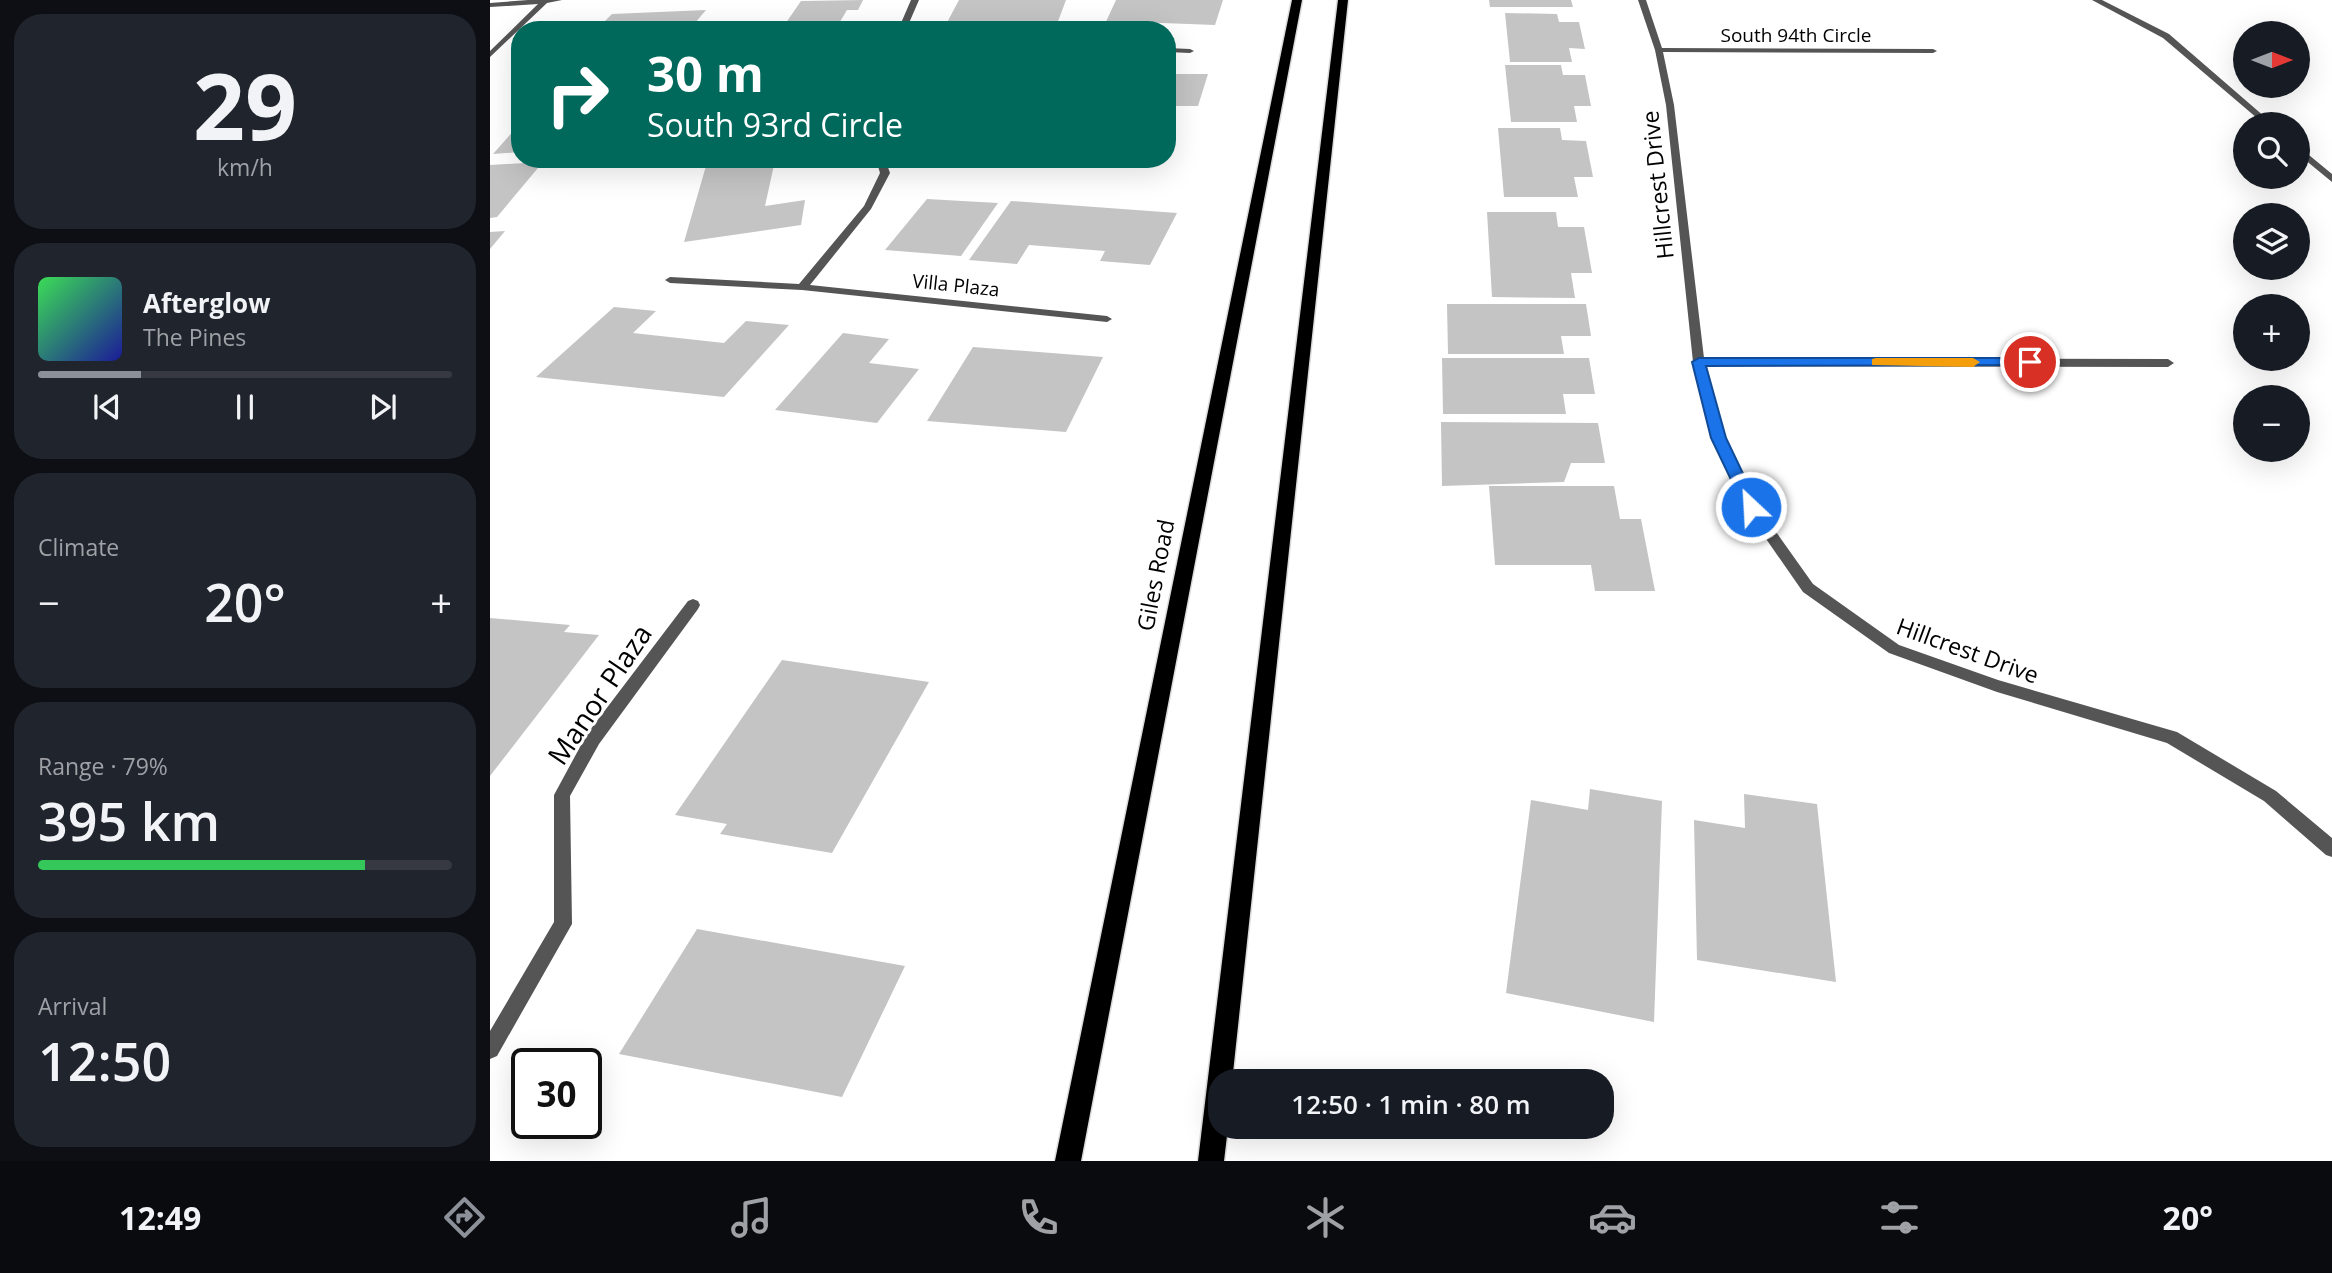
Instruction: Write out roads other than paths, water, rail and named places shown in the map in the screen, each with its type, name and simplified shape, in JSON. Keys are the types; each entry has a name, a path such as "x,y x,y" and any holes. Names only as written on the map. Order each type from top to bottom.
{"main road":[{"name":"Giles Road","path":"1068,1161 1297,0"},
{"path":"1222,1069 1343,0"},
{"path":"1211,1161 1214,1139"}],"street":[{"path":"490,5 558,0"},
{"path":"906,21 915,0"},
{"name":"Hillcrest Drive","path":"1642,0 1660,50 1670,105 1699,362 1718,438 1751,507 1808,588 1894,649 1997,686 2171,737 2270,796 2332,849"},
{"path":"2096,0 2166,36 2255,112"},
{"path":"525,21 545,1"},
{"path":"490,55 511,34"},
{"path":"1176,50 1190,51"},
{"name":"South 94th Circle","path":"1660,50 1933,51"},
{"path":"2310,160 2332,179"},
{"path":"2317,167 2332,167"},
{"path":"802,287 868,208 885,173 883,168"},
{"name":"Villa Plaza","path":"670,280 802,287 1107,319"},
{"path":"1699,362 2168,363"},
{"name":"Manor Plaza","path":"490,1049 563,924 562,795 593,739 693,606"}]}
